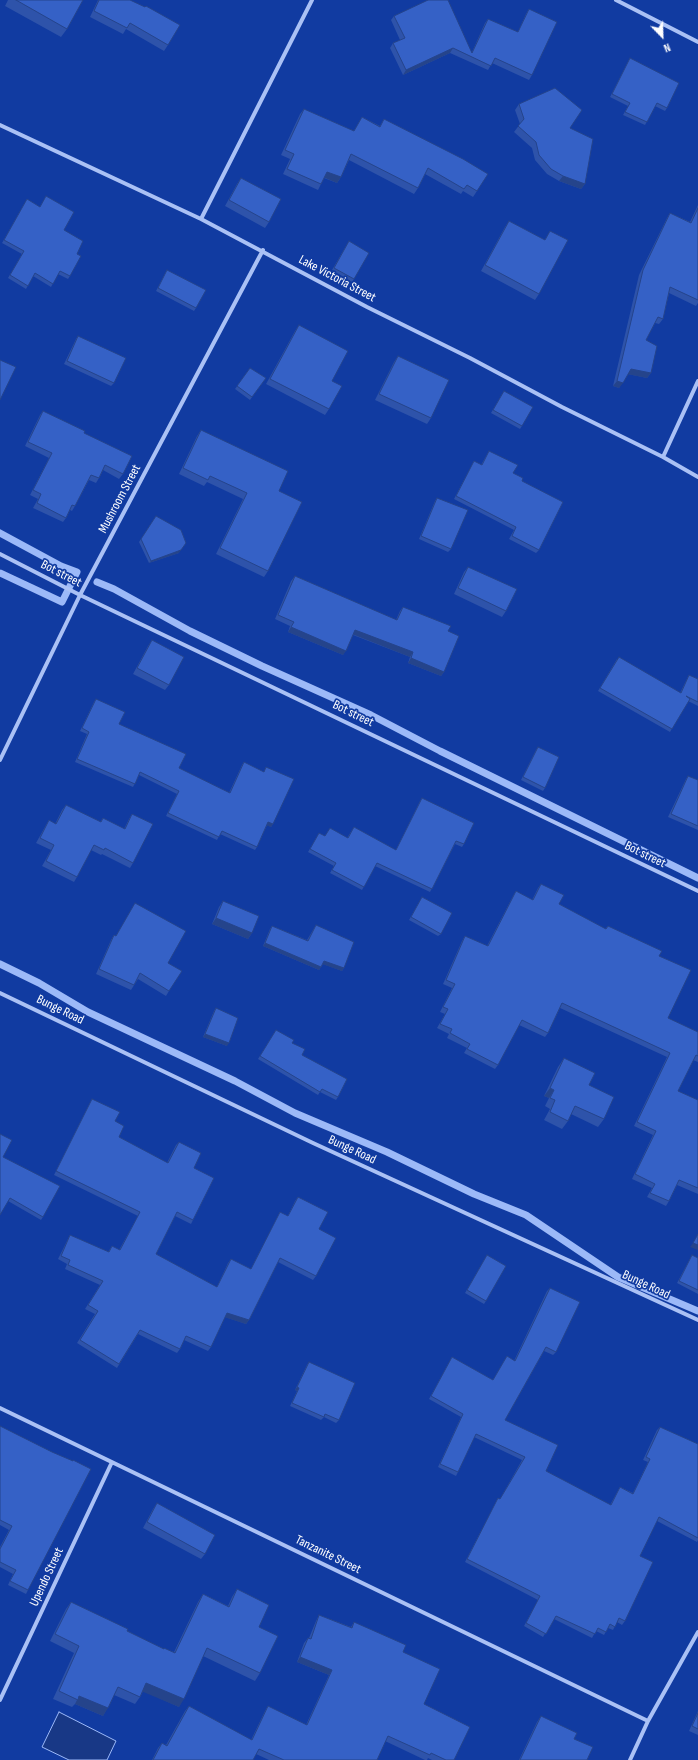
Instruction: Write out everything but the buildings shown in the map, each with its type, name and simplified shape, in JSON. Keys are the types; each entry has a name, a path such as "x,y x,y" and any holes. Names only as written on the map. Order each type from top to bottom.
{"street":[{"path":"201,219 312,0"},
{"path":"616,0 698,42"},
{"name":"Lake Victoria Street","path":"0,125 201,219 263,250 562,408 663,457 698,477"},
{"name":"Mushroom Street","path":"0,760 80,594 263,250"},
{"path":"663,457 698,381"},
{"name":"Bot street","path":"0,554 80,594 698,891"},
{"name":"Bunge Road","path":"0,993 320,1146 698,1320"},
{"name":"Tanzanite Street","path":"0,1408 648,1721"},
{"name":"Upendo Street","path":"0,1700 112,1462"},
{"path":"630,1760 648,1721 698,1632"}],"water":[{"path":"59,1712 116,1741 107,1760 69,1760 42,1747"}],"waterway":[{"path":"0,533 61,566 77,572 62,602 0,573"},
{"path":"97,582 114,589 190,631 262,666 371,715 440,751 698,878"},
{"path":"0,964 39,983 88,1012 235,1081 295,1113 387,1152 474,1194 526,1215 618,1277 698,1311"}]}
